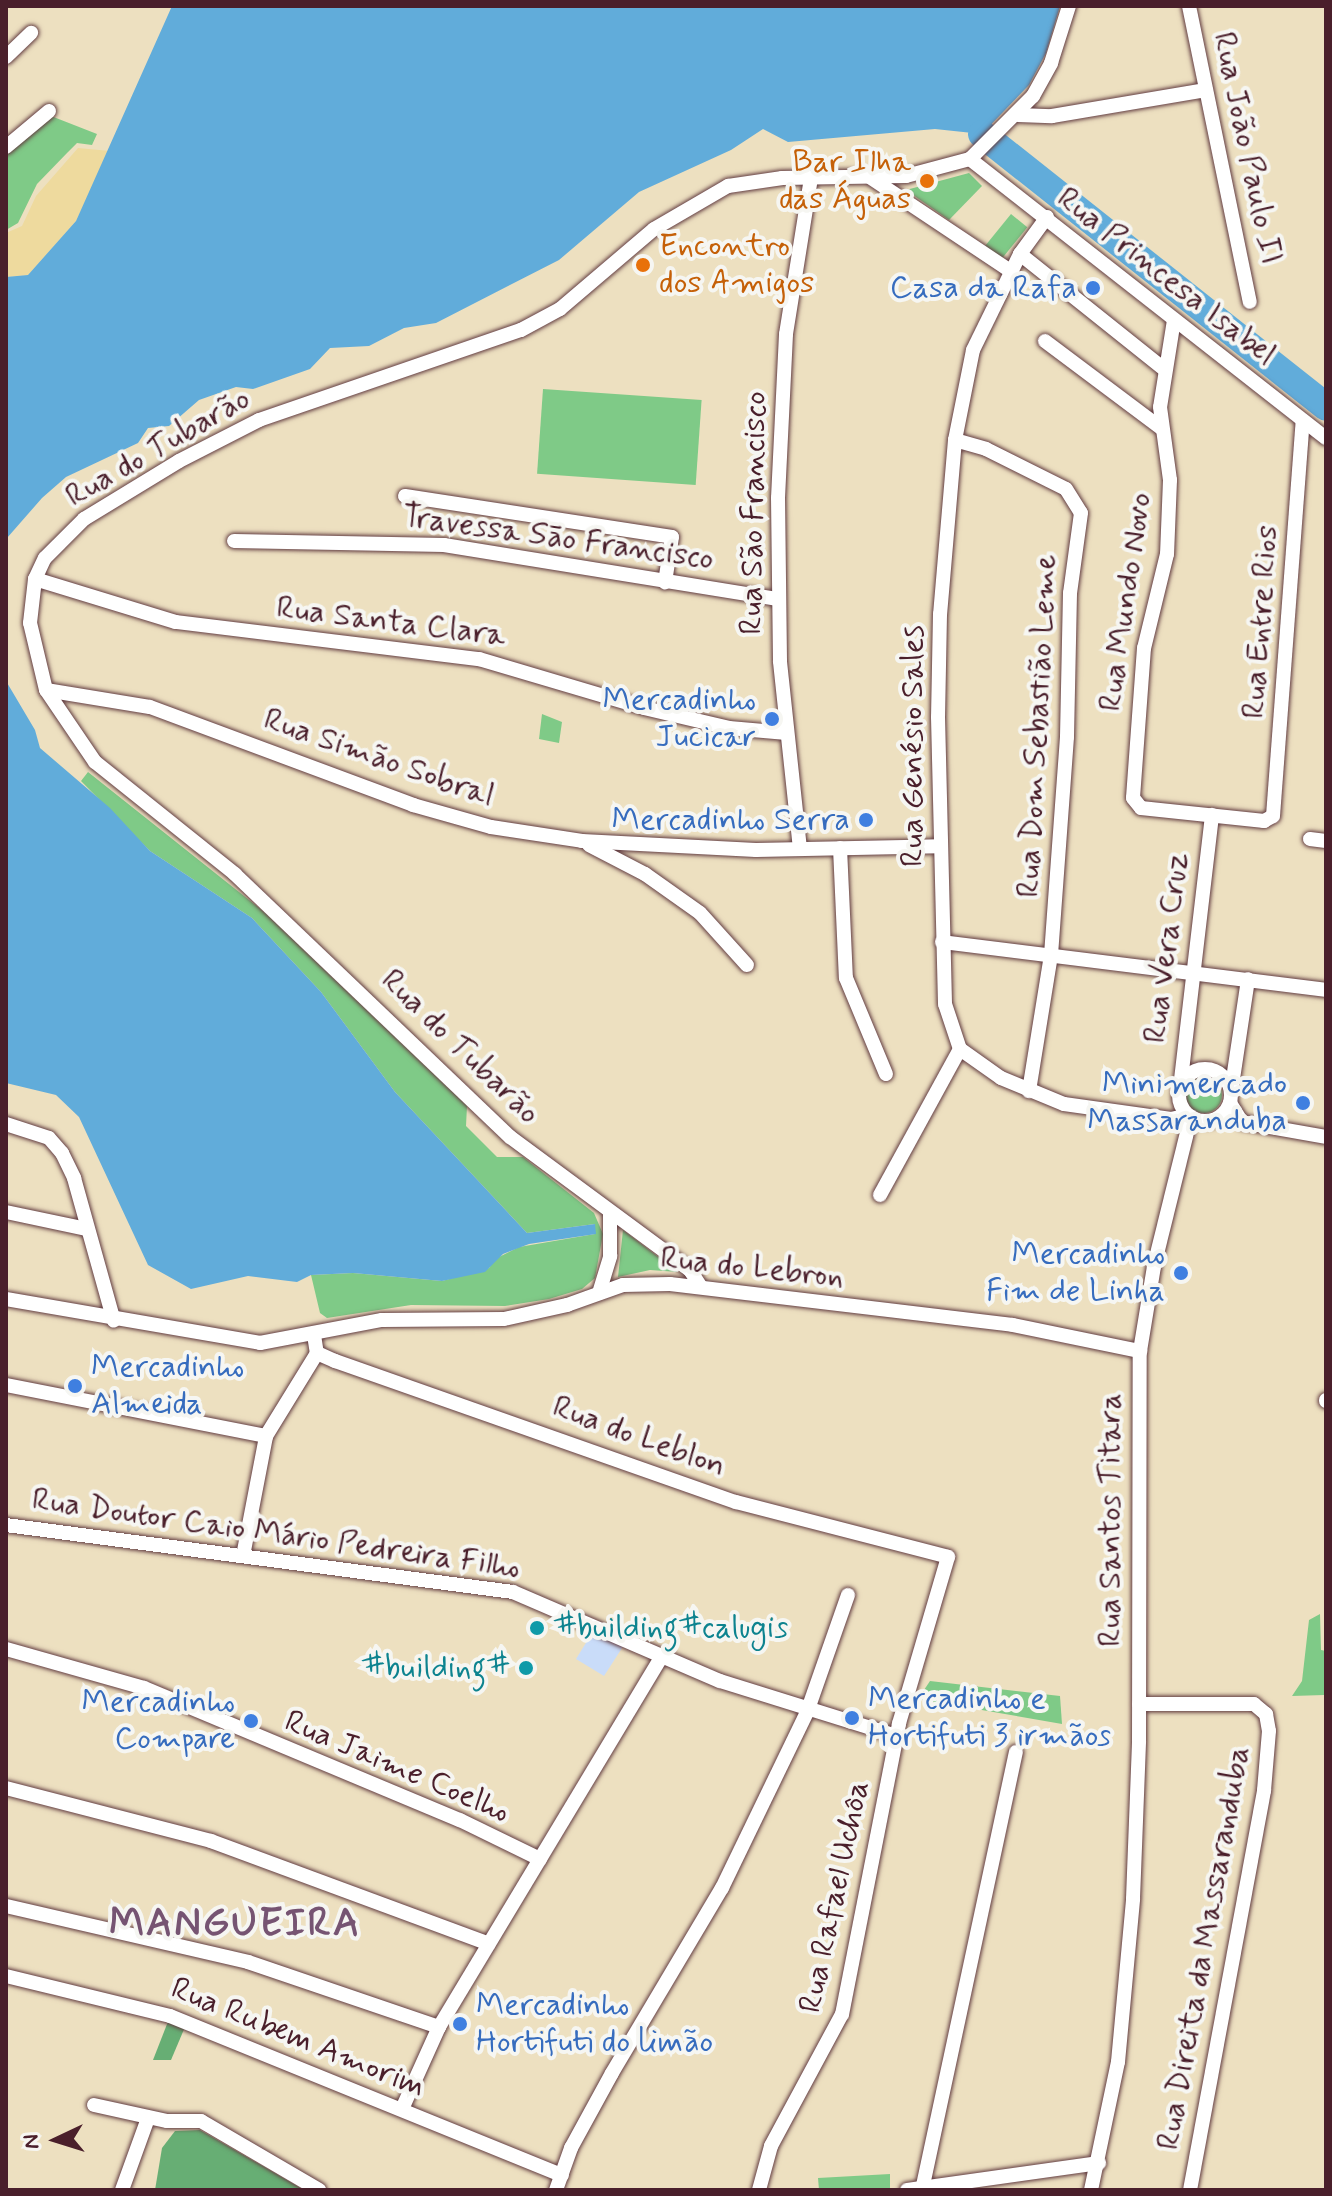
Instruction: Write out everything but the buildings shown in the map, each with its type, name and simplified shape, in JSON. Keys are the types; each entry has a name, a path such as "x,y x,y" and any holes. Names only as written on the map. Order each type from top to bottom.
{"street":[{"path":"976,155 1018,115 1051,63 1069,6"},
{"name":"Rua João Paulo II","path":"1189,6 1250,302"},
{"path":"6,57 31,33"},
{"path":"1018,115 1052,116 1206,90"},
{"path":"6,147 49,111"},
{"name":"Rua do Tubarão","path":"701,1287 690,1270 610,1214 510,1137 235,874 95,762 46,690 30,623 35,579 45,558 84,519 218,439 329,393 521,330 572,300 654,229 728,186 811,178 906,176 976,155"},
{"name":"Rua Princesa Isabel","path":"976,155 1174,320 1326,438"},
{"name":"Rua São Francisco","path":"800,849 777,599 786,334 811,178"},
{"path":"871,178 1012,272"},
{"name":"Rua Genésio Sales","path":"960,1049 945,1004 940,846 940,614 955,440 973,350 1020,254 1047,217"},
{"path":"1020,254 1163,368"},
{"name":"Rua Mundo Novo","path":"1174,320 1163,368 1161,428 1170,480 1167,554 1144,648 1133,798 1141,808 1212,815"},
{"path":"1045,341 1161,428"},
{"name":"Rua Entre Rios","path":"1212,815 1264,821 1276,809 1303,421"},
{"name":"Rua Dom Sebastião Leme","path":"955,440 1012,460 1066,489 1079,504 1051,955 1029,1091"},
{"path":"405,496 672,537 665,582"},
{"name":"Travessa Sāo Francisco","path":"234,541 444,545 777,599"},
{"name":"Rua Santa Clara","path":"35,579 176,622 479,659 644,708 729,728 787,733"},
{"name":"Rua Simão Sobral","path":"46,690 150,707 455,818 582,841 800,849 940,846"},
{"name":"Rua Vera Cruz","path":"1180,1088 1212,815"},
{"path":"1310,839 1326,841"},
{"path":"582,841 680,898 711,923 747,965"},
{"path":"840,848 846,978 886,1074"},
{"path":"942,942 1326,990"},
{"path":"880,1195 960,1049 980,1067 1029,1091 1085,1108 1171,1119 1220,1116 1231,1105 1248,979"},
{"path":"1194,1118 1180,1088 1191,1072 1209,1069 1225,1079 1231,1105 1242,1122 1326,1137"},
{"name":"Rua Santos Titara","path":"1091,2190 1099,2163 1125,2003 1139,1704 1130,1511 1140,1351 1154,1266 1194,1118"},
{"path":"6,1124 49,1138 62,1153 114,1321"},
{"path":"6,1212 87,1229"},
{"path":"599,1293 610,1256 610,1214"},
{"name":"Rua do Lebron","path":"6,1299 233,1342 314,1335 382,1320 504,1319 646,1283 987,1322 1140,1351"},
{"path":"243,1556 266,1436 317,1353 314,1335"},
{"name":"Rua do Leblon","path":"317,1353 774,1514 948,1557"},
{"path":"6,1385 266,1436"},
{"name":"Rua Doutor Caio Mário Pedreira Filho","path":"6,1525 513,1592 661,1657 807,1712 897,1736"},
{"name":"Rua Rafael Uchôa","path":"759,2190 771,2146 842,2014 897,1736 948,1557"},
{"path":"556,2190 612,2073 685,1958 807,1712 848,1595"},
{"name":"Rua Jaime Coelho","path":"6,1649 144,1688 460,1820 540,1859"},
{"path":"402,2109 439,2027 661,1657"},
{"name":"Rua Direita da Massaranduba","path":"1139,1704 1254,1704 1266,1714 1264,1791 1190,2190"},
{"path":"1016,1752 917,2189 1099,2163"},
{"path":"6,1788 196,1836 392,1904 489,1944"},
{"path":"6,1906 248,1962 439,2027"},
{"name":"Rua Rubem Amorim","path":"6,1976 170,2016 562,2175"},
{"path":"94,2105 148,2118 201,2121 319,2190"},
{"path":"122,2190 148,2118"}],"shaded area":[{"path":"592,1633 624,1645 604,1676 576,1659"}],"green space":[{"path":"51,116 97,134 92,145 77,143 37,184 18,223 6,230 6,153"},
{"path":"969,173 982,186 949,220 906,190"},
{"path":"1011,214 1027,227 1002,259 985,246"},
{"path":"543,389 702,400 696,485 537,474"},
{"path":"542,714 562,722 559,743 539,739"},
{"path":"88,772 263,911 467,1106 466,1126 497,1157 523,1157 594,1213 603,1234 595,1278 582,1289 549,1299 505,1306 411,1305 327,1318 320,1313 311,1275 353,1273 442,1281 489,1268 495,1259 519,1247 595,1234 595,1224 527,1233 395,1092 321,992 252,918 150,851 81,781"},
{"path":"1204,1077 1217,1082 1222,1095 1217,1108 1204,1113 1191,1108 1186,1095 1191,1082"},
{"path":"623,1230 678,1272 650,1270 618,1277"},
{"path":"1320,1614 1321,1650 1326,1651 1324,1695 1292,1696 1302,1681 1309,1620"},
{"path":"930,1681 1060,1696 1062,1724 918,1699"},
{"path":"169,2019 185,2027 171,2060 153,2060"},
{"path":"200,2130 304,2190 155,2190 162,2148 175,2131"},
{"path":"890,2174 890,2189 819,2190 818,2178"}],"sand":[{"path":"78,148 110,151 76,221 28,275 6,277 6,233 22,226 36,196"}],"water":[{"path":"172,6 1060,6 1046,53 1029,85 982,134 935,129 788,142 763,129 731,150 639,192 559,260 436,323 404,328 369,346 330,348 310,369 253,389 236,387 199,400 169,426 148,428 138,443 66,477 42,498 7,538 6,574 6,277 28,275 76,221"},
{"path":"6,681 35,730 40,748 110,808 150,851 252,918 321,992 395,1092 527,1233 595,1224 596,1234 529,1244 503,1254 485,1272 442,1281 353,1273 311,1275 297,1282 248,1276 191,1289 148,1265 79,1117 56,1095 6,1083"}],"waterway":[{"path":"982,134 1326,407"}],"place":[{"name":"Bar Ilha das Águas","path":"927,181"},
{"name":"Encontro dos Amigos","path":"643,265"},
{"name":"Casa da Rafa","path":"1093,288"},
{"name":"Mercadinho Jucicar","path":"772,719"},
{"name":"Mercadinho Serra","path":"866,820"},
{"name":"Minimercado Massaranduba","path":"1303,1103"},
{"name":"Mercadinho Fim de Linha","path":"1181,1273"},
{"name":"Mercadinho Almeida","path":"75,1386"},
{"name":"#building#calugis","path":"537,1628"},
{"name":"#building#","path":"526,1668"},
{"name":"Mercadinho e Hortifuti 3 irmãos","path":"852,1718"},
{"name":"Mercadinho Compare","path":"251,1721"},
{"name":"Mercadinho Hortifuti do limão","path":"460,2024"}],"district":[{"name":"MANGUEIRA","path":"235,1924"}]}
